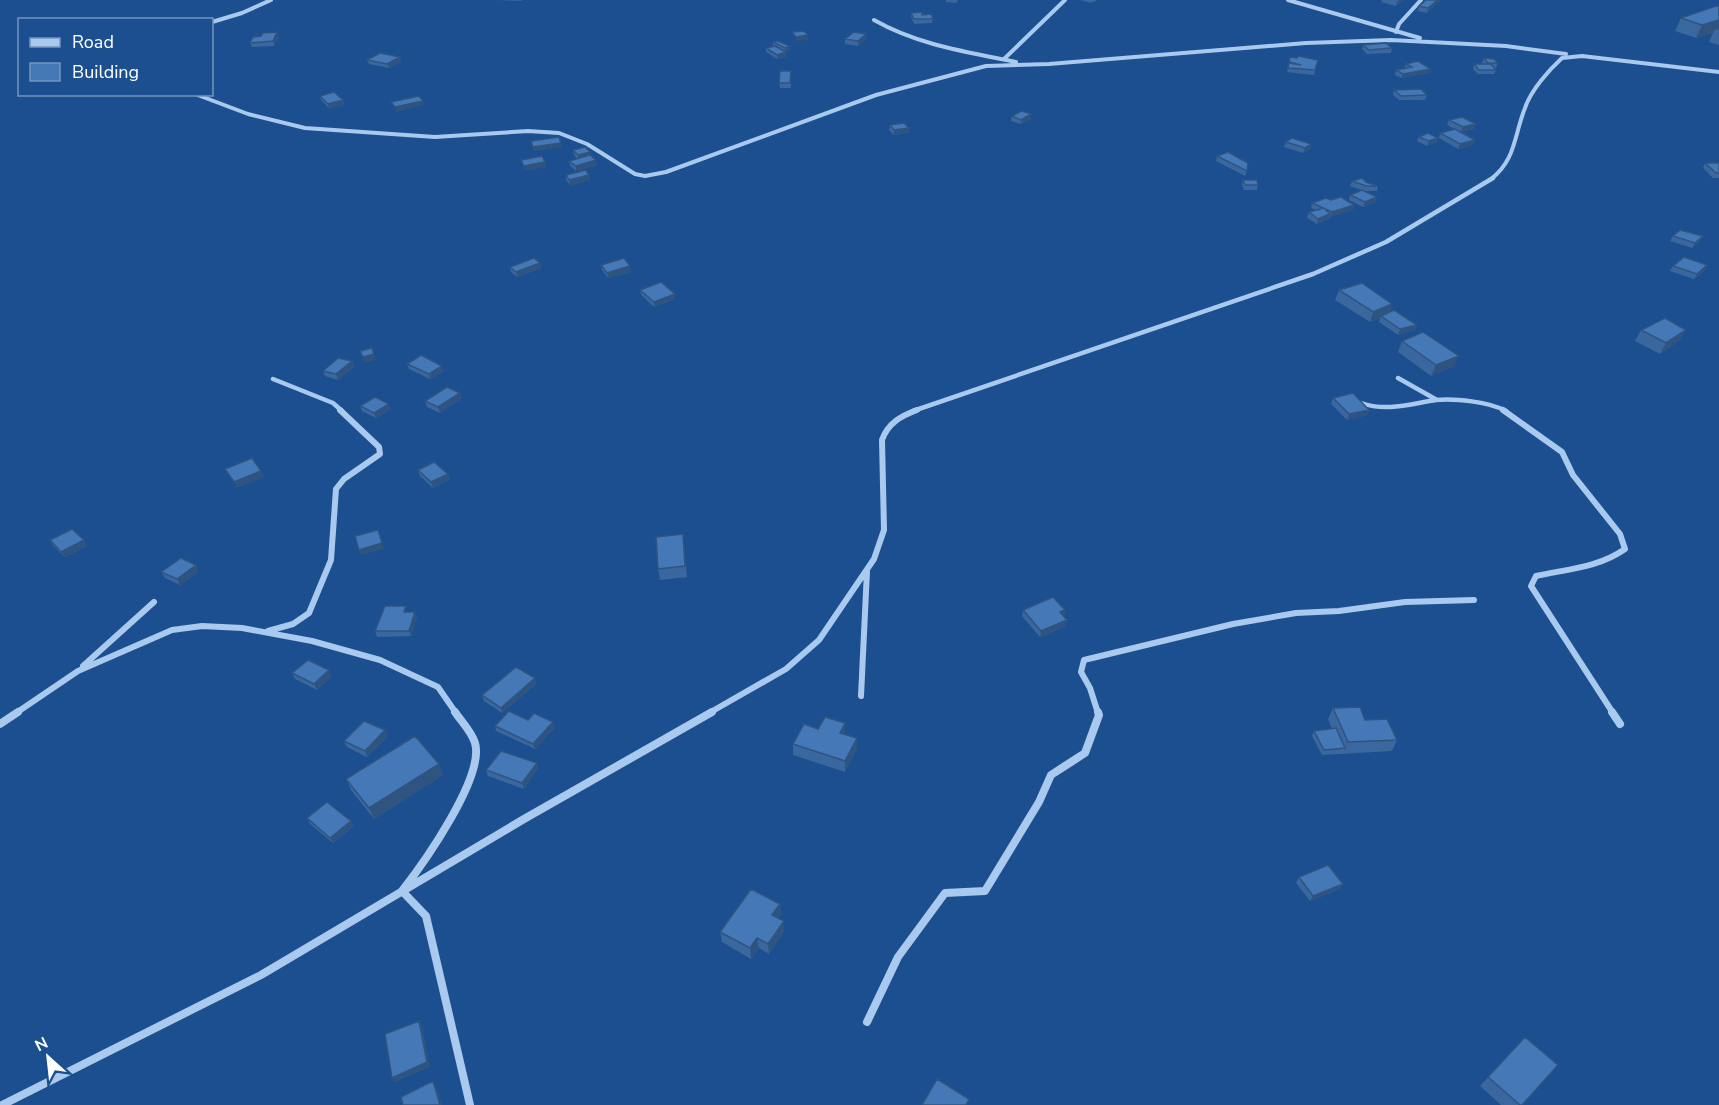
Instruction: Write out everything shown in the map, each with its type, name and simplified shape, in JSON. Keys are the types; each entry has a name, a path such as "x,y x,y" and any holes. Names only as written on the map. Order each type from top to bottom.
{"street":[{"path":"213,22 242,14 271,0"},
{"path":"1000,64 1065,0"},
{"path":"1288,0 1432,41"},
{"path":"1396,32 1399,24 1421,0"},
{"path":"874,20 893,31 937,46 1005,58 1022,64"},
{"path":"201,96 230,105 256,117 304,128 435,137 528,131 559,133 574,137 634,174 645,176 674,169 876,95 966,70 1000,64 1049,64 1306,43 1432,41 1506,46 1719,72"},
{"path":"2,1105 261,975 786,669 819,640 874,559 884,530 882,440 884,430 892,421 930,405 1314,274 1386,242 1491,180 1504,167 1519,137 1525,106 1533,92 1559,58 1572,55"},
{"path":"1398,378 1437,400"},
{"path":"264,632 293,624 309,613 331,560 336,489 344,479 380,454 379,447 333,403 273,380"},
{"path":"1361,403 1376,408 1419,405 1437,400 1491,404 1552,442 1562,452 1573,475 1620,534 1625,549 1618,555 1584,567 1536,576 1532,586 1620,724"},
{"path":"861,696 867,571"},
{"path":"867,1022 898,957 945,893 985,891 1039,802 1051,775 1084,753 1098,715 1090,688 1081,672 1084,660 1233,624 1296,613 1406,602 1474,600"},
{"path":"0,724 78,671 154,602"},
{"path":"78,671 172,630 202,626 264,632 312,640 380,660 438,687 475,742 476,757 464,793 427,859 402,891"},
{"path":"402,891 426,916 470,1105"}],"building":[{"path":"1426,0 1438,0 1428,8 1419,6"},
{"path":"1719,5 1719,20 1702,25 1681,18"},
{"path":"922,12 922,15 931,14 933,19 914,19 911,13"},
{"path":"804,31 808,35 796,37 792,32"},
{"path":"277,32 273,41 250,43 253,37 261,36 263,33"},
{"path":"854,32 866,34 858,41 845,39"},
{"path":"778,41 790,46 785,48 773,42"},
{"path":"1386,43 1392,48 1369,50 1363,45"},
{"path":"775,46 786,52 777,55 766,48"},
{"path":"380,53 400,57 387,64 367,60"},
{"path":"1298,56 1318,60 1315,70 1288,68 1289,63 1301,65 1289,62 1290,57 1297,58"},
{"path":"1484,58 1494,59 1498,63 1488,63"},
{"path":"1418,61 1431,69 1403,74 1396,70 1412,67 1406,64"},
{"path":"1474,64 1491,64 1496,70 1479,70"},
{"path":"780,71 791,71 790,83 779,83"},
{"path":"1421,89 1427,95 1401,96 1394,90"},
{"path":"334,92 343,100 328,104 320,96"},
{"path":"419,96 423,101 395,107 391,102"},
{"path":"1022,111 1031,114 1021,120 1012,116"},
{"path":"1462,117 1476,124 1463,127 1449,120"},
{"path":"904,123 909,128 894,130 890,125"},
{"path":"1455,129 1475,140 1460,144 1440,133"},
{"path":"1428,133 1438,138 1429,141 1419,137"},
{"path":"559,137 561,143 533,147 531,141"},
{"path":"1292,138 1311,144 1305,148 1286,142"},
{"path":"585,147 590,152 578,155 573,150"},
{"path":"1228,152 1248,163 1247,171 1217,156"},
{"path":"590,155 596,160 576,166 569,161"},
{"path":"542,156 545,162 524,166 521,160"},
{"path":"1705,163 1719,163 1719,173 1716,173"},
{"path":"586,170 589,175 569,180 566,175"},
{"path":"1362,178 1378,186 1366,186 1352,181"},
{"path":"1243,180 1257,180 1258,185 1245,185"},
{"path":"1362,190 1377,197 1365,202 1350,195"},
{"path":"1341,197 1354,205 1332,212 1312,203 1326,198 1331,200"},
{"path":"1324,208 1330,214 1318,219 1309,212"},
{"path":"1680,230 1703,236 1695,243 1673,236"},
{"path":"1684,257 1707,265 1697,274 1673,266"},
{"path":"534,258 540,263 516,272 510,267"},
{"path":"624,258 630,266 607,273 601,265"},
{"path":"661,282 675,294 654,302 640,290"},
{"path":"1362,283 1392,304 1373,312 1339,290"},
{"path":"1394,310 1417,325 1400,329 1381,316"},
{"path":"1665,318 1686,330 1666,343 1641,330"},
{"path":"1423,332 1459,356 1436,365 1402,341"},
{"path":"372,348 374,354 363,357 360,351"},
{"path":"421,355 442,366 429,374 407,364"},
{"path":"338,358 352,361 336,374 323,371"},
{"path":"447,387 460,393 438,407 425,401"},
{"path":"1353,393 1369,410 1349,414 1333,398"},
{"path":"375,397 389,404 374,413 360,406"},
{"path":"252,458 261,471 234,482 225,469"},
{"path":"434,462 448,474 431,482 418,470"},
{"path":"72,529 84,540 61,552 50,540"},
{"path":"378,530 382,543 359,550 355,536"},
{"path":"683,534 685,566 658,569 656,537"},
{"path":"181,558 196,565 177,579 161,572"},
{"path":"1053,597 1065,610 1060,612 1067,620 1041,631 1023,610"},
{"path":"385,606 406,606 404,612 415,612 409,631 375,631"},
{"path":"308,660 329,670 314,684 292,673"},
{"path":"516,667 535,678 501,708 482,695"},
{"path":"1360,707 1365,720 1387,719 1397,740 1348,742 1333,708"},
{"path":"509,711 528,720 534,713 553,722 533,744 495,726"},
{"path":"825,717 845,723 840,733 857,738 845,761 793,744 804,724 818,729"},
{"path":"364,721 385,730 365,751 344,741"},
{"path":"1336,728 1345,748 1324,750 1314,731"},
{"path":"415,736 439,764 369,808 346,779"},
{"path":"501,751 537,763 522,783 486,770"},
{"path":"327,802 351,821 330,838 307,818"},
{"path":"1328,865 1343,884 1313,896 1299,877"},
{"path":"751,889 780,904 772,915 784,921 768,944 757,938 750,948 720,932"},
{"path":"419,1021 427,1062 392,1078 385,1034"},
{"path":"1525,1037 1558,1065 1520,1105 1488,1077"},
{"path":"937,1079 969,1099 966,1105 922,1105"},
{"path":"433,1081 440,1105 403,1105 401,1097"}]}
